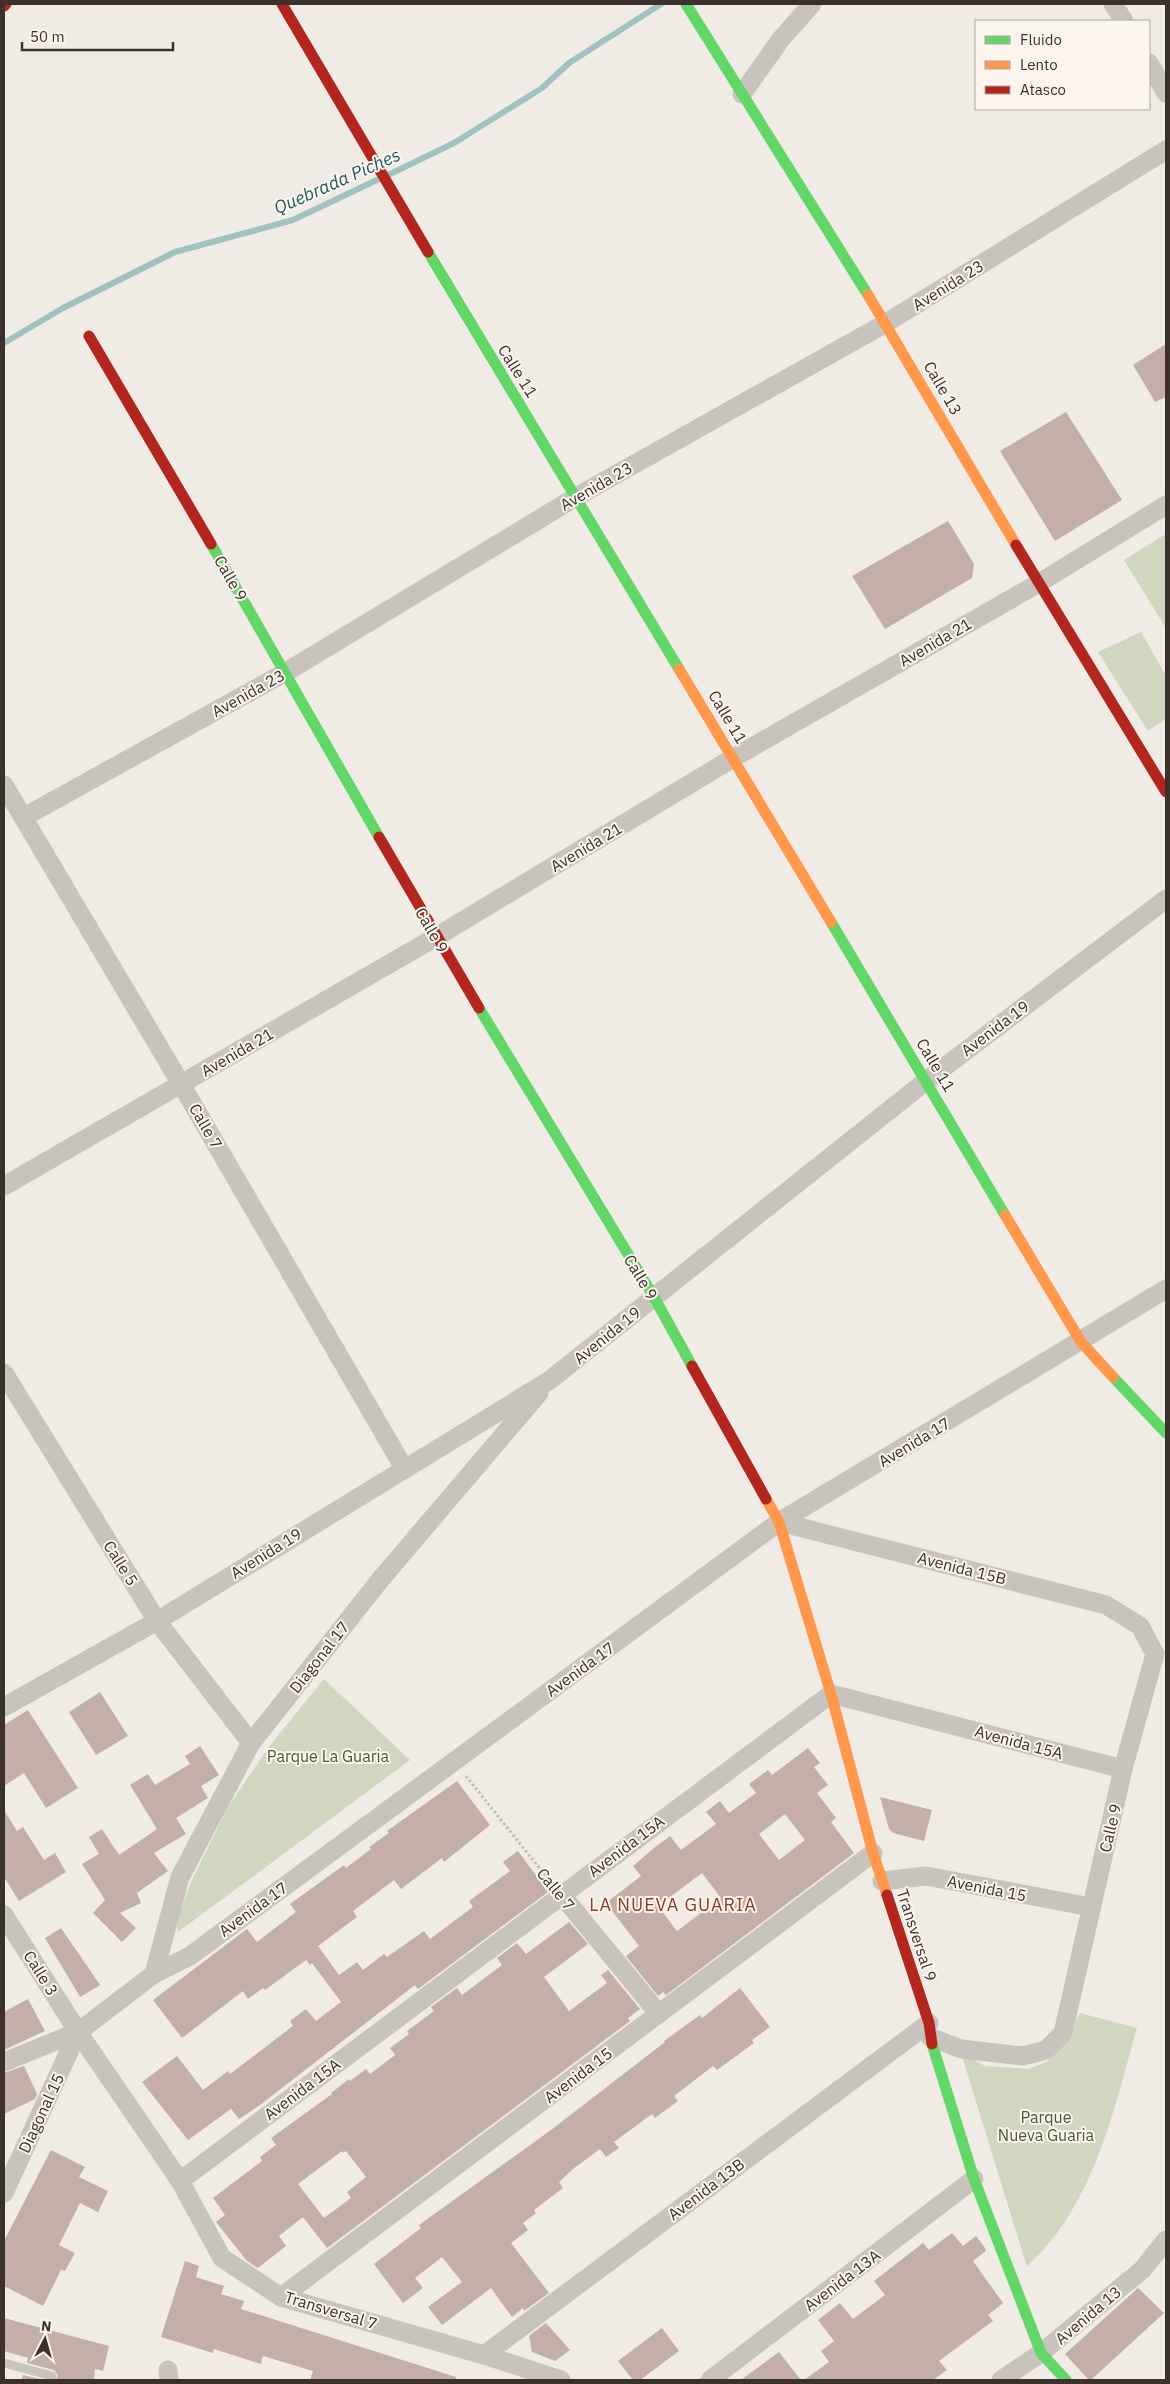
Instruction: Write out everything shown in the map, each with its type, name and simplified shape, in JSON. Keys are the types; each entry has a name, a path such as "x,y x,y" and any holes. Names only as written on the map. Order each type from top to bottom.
{"street":[{"name":"Calle 11","path":"282,4 402,208 734,758 1081,1342 1166,1433"},
{"name":"Calle 13","path":"686,4 886,323 1039,583 1166,792"},
{"path":"742,94 780,39 812,4"},
{"path":"1113,4 1123,20"},
{"path":"1150,66 1166,93"},
{"name":"Avenida 23","path":"24,817 286,672 576,497 886,323 1166,150"},
{"name":"Calle 9","path":"89,336 286,672 436,937 654,1297 779,1522"},
{"name":"Avenida 21","path":"4,1186 436,937 734,758 1039,583 1166,505"},
{"name":"Calle 7","path":"4,785 182,1084 404,1468"},
{"name":"Avenida 19","path":"4,1707 157,1622 404,1468 550,1380 926,1081 1166,899"},
{"name":"Avenida 17","path":"4,2062 78,2032 154,1974 190,1956 779,1522 1081,1342 1166,1289"},
{"name":"Calle 5","path":"4,1373 157,1622 251,1743"},
{"name":"Diagonal 17","path":"154,1974 180,1877 251,1743 380,1580 550,1380"},
{"name":"Avenida 15B","path":"779,1522 1087,1599 1106,1605 1140,1626"},
{"name":"Transversal 9","path":"779,1522 831,1694 873,1853 930,2030 974,2179 1041,2353"},
{"name":"Calle 9","path":"930,2030 961,2049 1023,2056 1046,2050 1063,2033 1123,1769 1155,1654 1140,1626"},
{"name":"Avenida 15A","path":"180,2181 561,1894 831,1694 1123,1769"},
{"name":"Avenida 15","path":"281,2297 873,1853"},
{"name":"Avenida 15","path":"882,1881 926,1876 1091,1907"},
{"name":"Calle 7","path":"561,1894 660,2014"},
{"name":"Calle 3","path":"4,1915 78,2032"},
{"name":"Avenida 13B","path":"484,2355 930,2030"},
{"name":"Transversal 7","path":"78,2032 180,2181 222,2258 281,2297 484,2355 561,2380"},
{"name":"Diagonal 15","path":"4,2193 78,2032"},
{"name":"Avenida 13A","path":"710,2380 974,2179"},
{"name":"Avenida 13","path":"1001,2380 1041,2353 1142,2270 1166,2240"},
{"path":"1041,2353 1066,2380"}],"lane":[{"path":"4,2362 52,2376"}],"path":[{"name":"Calle 7","path":"454,1762 561,1894"}],"green space":[{"path":"1166,534 1166,628 1124,560"},
{"path":"1141,632 1166,676 1166,719 1148,731 1098,652"},
{"name":"Parque La Guaria","path":"324,1679 410,1760 178,1932 176,1922 191,1882 228,1807 268,1748"},
{"name":"Parque Nueva Guaria","path":"1080,2013 1137,2028 1106,2134 1085,2186 1057,2233 1027,2267 961,2053 985,2066 1029,2069 1048,2061 1067,2040"}],"building":[{"path":"1166,344 1166,397 1155,402 1133,365"},
{"path":"1066,412 1122,500 1055,541 1000,451"},
{"path":"948,521 974,564 972,578 885,629 852,576"},
{"path":"100,1692 128,1736 96,1755 69,1712"},
{"path":"28,1710 78,1788 46,1808 24,1773 4,1786 4,1725"},
{"path":"200,1746 219,1775 201,1786 208,1798 176,1818 186,1834 154,1853 168,1871 137,1893 141,1903 120,1913 136,1928 122,1942 93,1913 105,1900 82,1864 99,1854 89,1837 102,1829 119,1855 157,1829 130,1785 148,1774 155,1785 190,1764 185,1756"},
{"path":"808,1748 820,1763 814,1767 828,1785 817,1793 836,1818 831,1822 854,1853 666,1995 663,1992 658,1996 626,1956 639,1946 606,1903 641,1876 633,1866 654,1848 670,1836 681,1850 716,1824 706,1812 720,1801 729,1813 756,1793 749,1784 768,1770 772,1775","holes":["785,1814 805,1840 779,1860 759,1834","702,1873 721,1898 677,1931 658,1906"]},
{"path":"457,1781 490,1825 444,1862 442,1858 401,1889 394,1880 353,1911 357,1917 318,1946 339,1975 357,1962 363,1970 384,1954 387,1957 424,1931 430,1939 473,1907 469,1901 510,1871 503,1862 518,1851 548,1892 418,1989 415,1985 260,2105 239,2119 231,2109 188,2140 142,2082 177,2056 203,2090 228,2071 230,2074 293,2026 290,2021 306,2009 316,2021 341,2002 312,1963 310,1965 306,1960 265,1990 263,1988 248,1999 243,1991 182,2038 153,2000 247,1929 257,1942 296,1912 290,1904 344,1865 346,1868 371,1849 369,1847 389,1833 387,1831"},
{"path":"880,1797 932,1810 924,1841 893,1833 889,1829"},
{"path":"4,1810 17,1831 23,1827 44,1860 55,1853 66,1872 19,1901 4,1877"},
{"path":"569,1922 588,1944 544,1977 569,2011 607,1983 601,1975 608,1970 640,2009 628,2018 630,2021 327,2248 303,2217 279,2236 286,2246 258,2268 247,2261 216,2222 225,2215 213,2198 262,2161 260,2157 276,2145 271,2138 332,2094 349,2079 350,2081 366,2069 370,2074 395,2055 390,2048 409,2034 407,2031 434,2011 431,2007 457,1988 462,1995 502,1965 497,1958 517,1943 526,1954","holes":["342,2151 343,2153 346,2151 366,2177 347,2192 351,2198 324,2218 298,2184"]},
{"path":"61,1928 100,1985 80,1997 45,1938"},
{"path":"740,1988 770,2027 752,2040 754,2043 717,2070 713,2066 674,2096 678,2101 655,2118 652,2114 614,2142 619,2148 606,2157 600,2149 573,2169 559,2182 563,2188 534,2210 536,2213 523,2223 528,2230 511,2243 549,2293 524,2311 523,2308 512,2317 491,2288 442,2325 428,2307 462,2282 442,2257 415,2278 423,2288 403,2303 374,2264 421,2228 419,2225 551,2130 664,2041 700,2015 702,2018"},
{"path":"28,1999 45,2031 4,2050 4,2012"},
{"path":"24,2066 37,2094 35,2099 4,2114 4,2073"},
{"path":"51,2150 85,2167 79,2177 108,2191 98,2212 80,2203 59,2245 75,2253 65,2271 61,2270 43,2306 4,2286 4,2241"},
{"path":"952,2233 963,2246 976,2236 985,2248 986,2251 973,2261 1003,2303 988,2315 993,2321 939,2361 947,2370 933,2380 804,2380 829,2362 821,2351 834,2341 818,2320 840,2303 853,2319 885,2295 874,2281 923,2243 929,2250"},
{"path":"185,2261 199,2266 196,2277 224,2286 221,2294 244,2301 241,2309 456,2377 456,2380 310,2380 313,2371 263,2356 261,2364 214,2349 213,2353 161,2337"},
{"path":"1138,2288 1164,2313 1089,2380 1065,2354"},
{"path":"4,2318 109,2346 103,2371 95,2369 94,2380 56,2380 58,2375 54,2370 27,2363 28,2358 4,2351"},
{"path":"546,2323 570,2350 555,2361 532,2352 529,2336"},
{"path":"662,2328 679,2351 640,2380 633,2380 618,2361"},
{"path":"779,2352 801,2380 741,2380"},
{"path":"23,2375 44,2380 22,2380"}],"waterway":[{"name":"Quebrada Piches","path":"388,175 454,143 542,88 569,63 661,4"},
{"name":"Quebrada Piches","path":"4,343 63,308 175,252 293,220 379,179"}],"traffic: fast":[{"path":"686,4 868,295"},
{"path":"428,252 679,669"},
{"path":"211,544 379,837"},
{"path":"831,922 1005,1215"},
{"path":"479,1008 654,1297 692,1366"},
{"path":"1113,1377 1166,1433"},
{"path":"932,2044 974,2179 1041,2353 1066,2380"}],"traffic: slow":[{"path":"868,295 1016,545"},
{"path":"679,669 831,922"},
{"path":"1005,1215 1081,1342 1113,1377"},
{"path":"766,1499 779,1522 831,1694 873,1853 887,1895"}],"traffic: jam":[{"path":"282,4 428,252"},
{"path":"89,336 211,544"},
{"path":"1016,545 1166,792"},
{"path":"379,837 479,1008"},
{"path":"692,1366 766,1499"},
{"path":"887,1895 929,2023 932,2044"}],"district":[{"name":"LA NUEVA GUARIA","path":"673,1904"}]}
